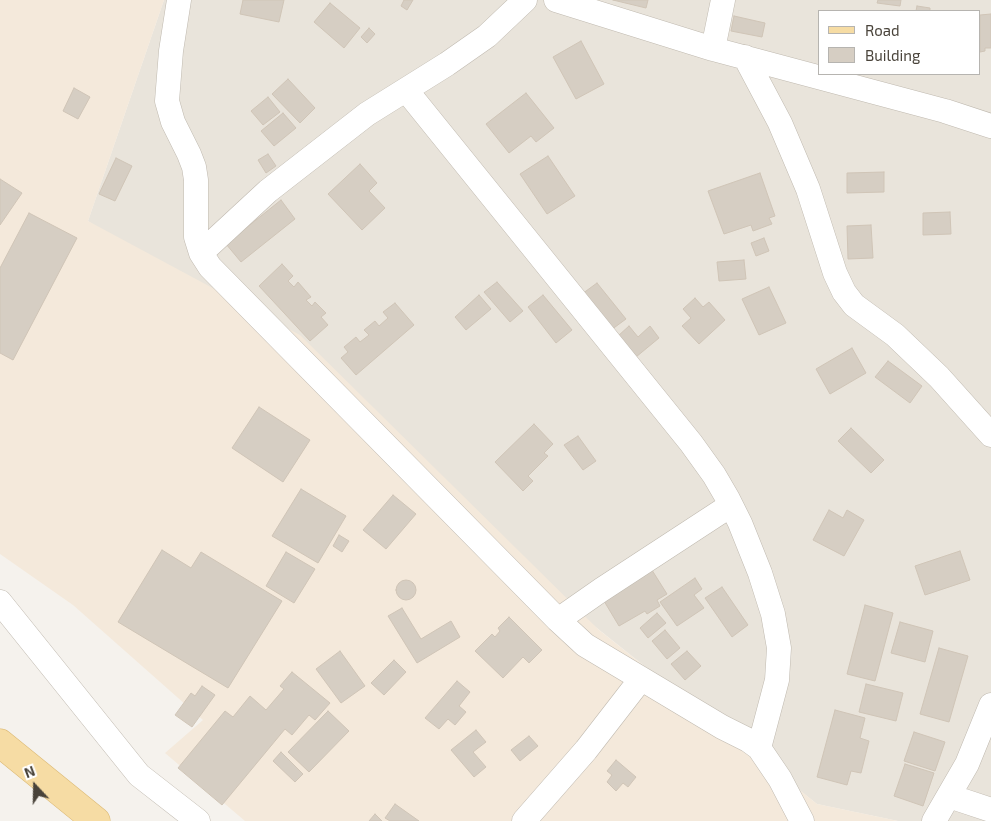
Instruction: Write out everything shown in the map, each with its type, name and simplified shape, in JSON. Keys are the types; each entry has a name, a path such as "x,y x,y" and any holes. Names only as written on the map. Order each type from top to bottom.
{"main road":[{"path":"0,743 96,821"}],"street":[{"path":"179,0 171,51 167,101 173,122 194,167 196,180 196,237 201,253 210,267 558,620 586,645 759,748 776,773 802,821"},
{"path":"201,253 268,191 367,114 487,36 526,0"},
{"path":"556,0 713,49 945,111 991,126"},
{"path":"713,49 723,0"},
{"path":"745,57 780,123 808,189 835,273 844,292 854,305 894,335 939,376 991,435"},
{"path":"406,90 692,443 714,474 731,505 760,574 773,614 779,648 777,680 759,748"},
{"path":"558,620 731,505"},
{"path":"0,602 139,775 198,821"},
{"path":"524,821 586,750 641,679"},
{"path":"934,821 967,764 991,705"},
{"path":"949,796 991,810"}],"shaded area":[{"path":"0,0 164,0 88,221 300,335 599,630 817,804 898,821 245,821 165,753 203,720 73,605 0,554"},
{"path":"164,0 991,0 991,821 898,821 817,804 88,221"}],"building":[{"path":"243,0 284,0 279,22 240,14"},
{"path":"404,0 413,0 407,10 401,6"},
{"path":"613,0 648,0 646,8"},
{"path":"878,0 901,0 900,6 877,3"},
{"path":"330,3 360,28 344,48 314,22"},
{"path":"917,6 930,8 930,10 916,10"},
{"path":"991,14 991,48 985,48 985,51 981,52 981,15"},
{"path":"734,16 765,23 762,37 731,31"},
{"path":"369,28 375,34 367,43 361,37"},
{"path":"581,41 604,84 576,99 553,57"},
{"path":"288,79 315,108 300,123 272,94"},
{"path":"74,88 90,97 78,119 63,111"},
{"path":"526,93 554,128 536,142 531,136 509,153 486,124"},
{"path":"268,97 280,112 263,125 251,111"},
{"path":"283,113 296,128 274,146 261,131"},
{"path":"268,154 276,166 266,173 258,160"},
{"path":"548,156 575,196 547,214 520,174"},
{"path":"116,158 132,166 115,201 99,194"},
{"path":"360,164 377,183 369,191 385,208 362,230 328,194"},
{"path":"884,172 884,192 847,193 847,173"},
{"path":"760,173 775,216 769,218 772,224 753,231 751,225 724,234 708,191"},
{"path":"0,179 22,193 0,225"},
{"path":"281,200 295,219 241,262 226,244"},
{"path":"950,212 951,234 923,235 923,213"},
{"path":"29,213 77,238 13,360 0,353 0,268"},
{"path":"871,225 873,258 848,259 847,226"},
{"path":"764,238 769,251 756,256 751,243"},
{"path":"744,260 746,279 719,281 717,262"},
{"path":"282,264 293,276 288,281 294,287 298,282 311,297 306,300 312,306 315,302 326,313 321,317 328,325 310,341 259,286"},
{"path":"497,282 523,311 510,322 484,292"},
{"path":"597,283 626,319 611,330 582,294"},
{"path":"769,287 786,323 759,335 742,299"},
{"path":"479,295 491,309 466,330 455,317"},
{"path":"543,295 572,330 556,343 528,307"},
{"path":"695,298 703,307 709,302 725,320 699,344 682,326 691,318 683,309"},
{"path":"395,303 414,325 356,375 341,358 348,352 344,347 356,337 360,342 369,335 364,330 375,321 379,326 388,318 383,312"},
{"path":"629,326 638,337 650,326 659,338 636,357 618,336"},
{"path":"852,348 866,373 830,394 816,369"},
{"path":"888,361 922,386 910,403 875,377"},
{"path":"259,407 310,440 283,482 232,448"},
{"path":"534,424 553,444 544,453 548,456 528,476 533,481 523,491 495,462"},
{"path":"851,428 884,460 871,473 838,441"},
{"path":"578,436 596,461 583,470 564,445"},
{"path":"301,489 346,516 318,563 272,536"},
{"path":"393,495 416,514 386,549 363,530"},
{"path":"829,510 843,518 847,510 864,520 844,556 813,540"},
{"path":"339,535 349,541 342,552 333,546"},
{"path":"162,550 191,568 201,552 282,601 228,688 118,622"},
{"path":"960,551 970,580 925,595 915,566"},
{"path":"286,552 315,569 294,603 266,586"},
{"path":"650,567 667,594 657,600 660,606 647,614 645,611 619,626 601,596"},
{"path":"695,578 702,589 694,595 704,608 677,626 660,602"},
{"path":"406,580 413,583 416,590 413,597 406,600 399,597 396,590 399,583"},
{"path":"722,587 748,625 732,637 705,598"},
{"path":"865,605 893,613 875,681 847,674"},
{"path":"402,608 421,639 451,621 460,637 417,663 388,616"},
{"path":"657,613 666,623 648,638 640,628"},
{"path":"509,617 542,650 529,663 523,657 503,678 475,651 492,634 495,637 500,631 498,628"},
{"path":"900,622 933,631 925,662 891,653"},
{"path":"665,630 680,648 667,659 652,641"},
{"path":"939,648 968,656 949,722 920,714"},
{"path":"340,651 365,686 341,703 316,669"},
{"path":"687,651 701,666 685,680 671,664"},
{"path":"394,660 406,672 384,695 371,683"},
{"path":"292,672 330,703 315,720 309,715 292,735 285,729 222,805 178,768 225,711 233,717 250,696 266,710 284,689 280,686"},
{"path":"457,681 470,692 459,706 466,712 455,725 448,719 439,729 425,718"},
{"path":"866,684 903,693 896,721 859,712"},
{"path":"202,686 215,695 192,727 175,715 191,693 195,696"},
{"path":"835,710 865,718 860,738 869,741 861,773 851,771 847,785 817,777"},
{"path":"328,711 349,731 309,772 288,752"},
{"path":"476,730 486,742 473,752 486,767 474,777 451,750"},
{"path":"914,732 945,742 935,771 904,761"},
{"path":"529,736 538,746 520,761 511,750"},
{"path":"281,752 303,774 295,782 273,761"},
{"path":"616,760 636,777 628,787 623,783 616,791 607,782 612,775 607,771"},
{"path":"905,764 934,773 923,806 894,796"},
{"path":"395,804 419,821 390,821 385,818"},
{"path":"375,814 382,821 369,821"}]}
